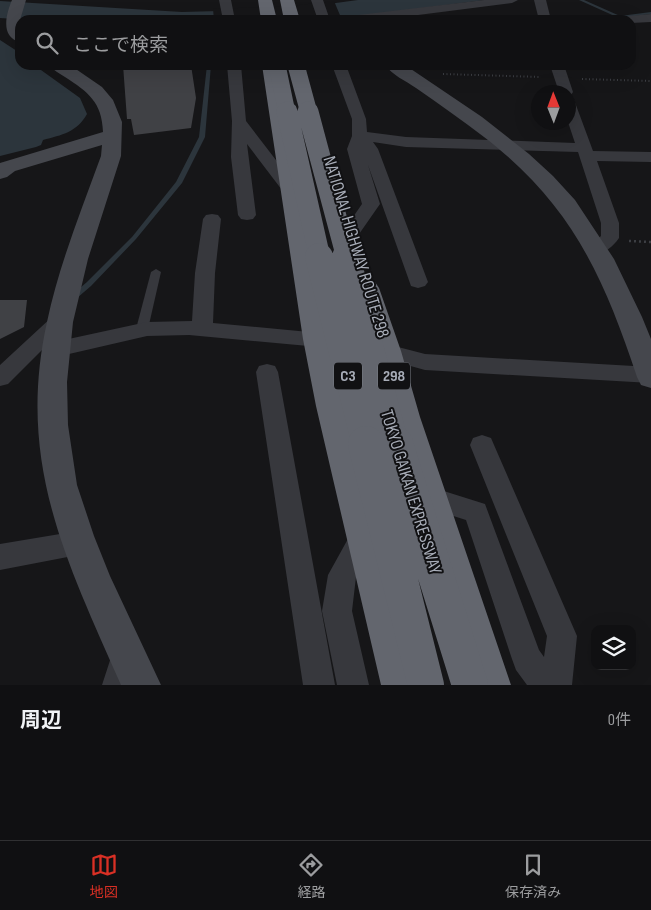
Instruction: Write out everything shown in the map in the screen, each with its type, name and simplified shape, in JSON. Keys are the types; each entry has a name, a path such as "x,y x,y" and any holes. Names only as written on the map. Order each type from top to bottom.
{"highway":[{"path":"258,0 261,15"},
{"path":"265,0 268,15"},
{"path":"279,0 283,15"},
{"path":"287,0 291,15"},
{"path":"271,70 317,339 331,406 401,685"},
{"name":"TOKYO GAIKAN EXPRESSWAY","path":"278,70 308,214 426,685"},
{"name":"TOKYO GAIKAN EXPRESSWAY","path":"297,70 397,452 470,685"},
{"name":"NATIONAL HIGHWAY ROUTE 298","path":"304,70 405,418 492,685"}],"street":[{"path":"16,15 19,0"},
{"path":"225,0 228,15"},
{"path":"317,0 322,15"},
{"path":"390,15 512,0"},
{"path":"540,0 544,15"},
{"path":"636,19 651,18"},
{"path":"636,27 651,27"},
{"path":"65,70 103,97 110,108 113,135 111,156 71,278 58,335 54,441 60,484 78,543 141,685"},
{"path":"234,70 239,121 239,157 247,216"},
{"path":"341,70 359,119 360,136 355,149 371,204 351,232"},
{"path":"0,378 58,335 202,329 317,339 387,351 425,362 651,376 632,322 596,249 571,210 546,180 506,146 401,70"},
{"path":"559,72 564,85"},
{"path":"239,121 261,153 291,190"},
{"path":"576,122 610,223 610,238 596,249"},
{"path":"0,173 8,167 113,135"},
{"path":"360,136 406,142 506,146 651,157"},
{"path":"360,136 370,149 418,282"},
{"path":"202,329 212,219"},
{"path":"267,372 319,685"},
{"path":"482,445 562,636 556,685"},
{"path":"431,498 476,512 527,659 546,685"},
{"path":"353,685 337,611 342,575 363,536"},
{"path":"0,557 78,543"},
{"path":"118,685 127,653"}],"lane":[{"path":"142,330 156,272"}],"path":[{"path":"435,74 559,72 651,81"}],"shaded area":[{"path":"358,0 485,0 368,15 15,15 15,19 0,18 0,1 182,12 291,9"},
{"path":"0,40 15,50 15,70 41,70 80,98 87,114 79,125 68,132 43,140 41,145 36,147 0,156"}],"pier":[{"path":"334,1 340,15 214,15 213,9 291,6"}],"building":[{"path":"123,70 192,70 196,98 191,128 134,135 131,119 127,119"},
{"path":"0,300 27,300 24,327 0,339"}],"waterway":[{"path":"581,0 615,15"},
{"path":"635,15 651,13"},
{"path":"75,296 134,238 179,183 202,137 209,70"}]}
